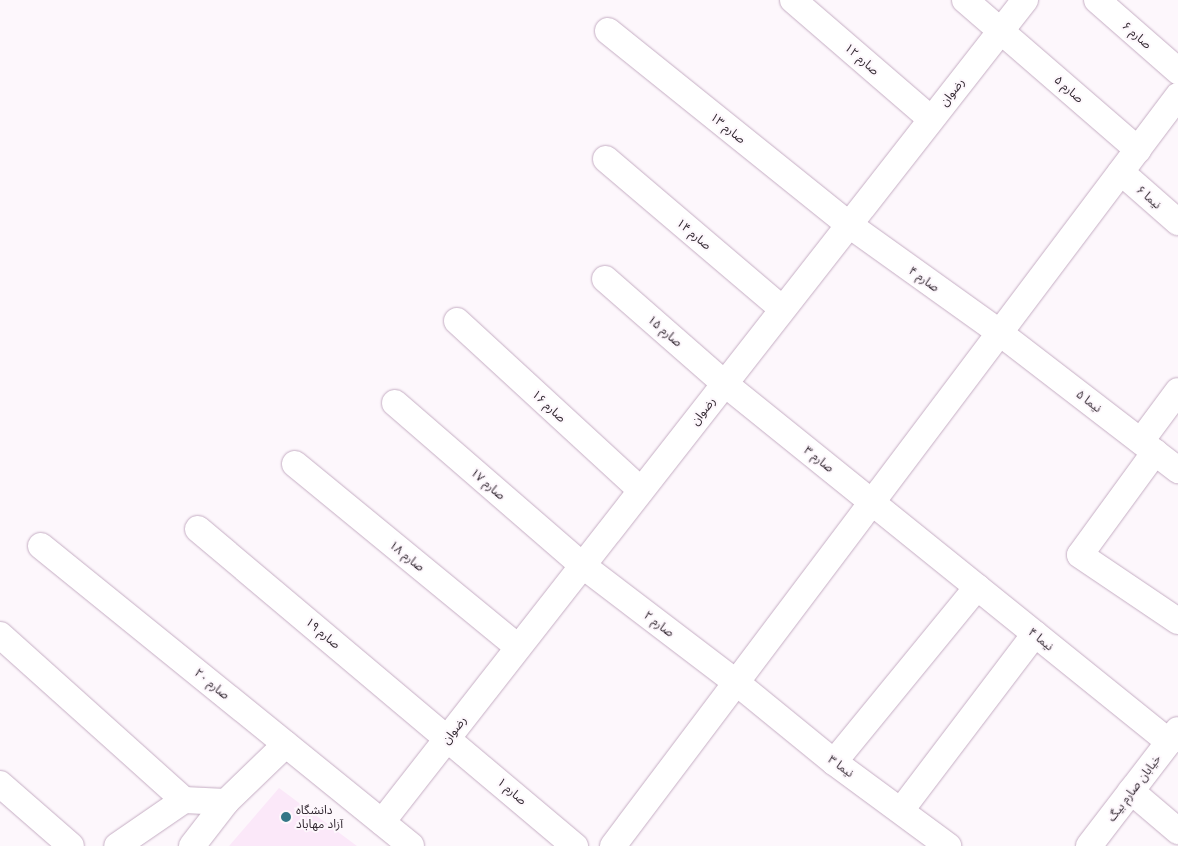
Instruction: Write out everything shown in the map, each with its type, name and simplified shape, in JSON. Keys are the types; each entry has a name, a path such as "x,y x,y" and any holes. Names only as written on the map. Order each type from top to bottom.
{"street":[{"name":"صارم ۱۲","path":"792,0 931,119"},
{"name":"صارم ۵","path":"965,0 1001,29 1138,150"},
{"name":"رضوان","path":"382,822 1024,0"},
{"name":"صارم ۶","path":"1097,0 1178,71"},
{"name":"صارم ۱۳","path":"608,31 848,224"},
{"path":"614,846 1178,96"},
{"name":"صارم ۱۴","path":"606,159 782,310"},
{"name":"نیما ۶","path":"1121,172 1178,222"},
{"name":"صارم ۴","path":"848,224 1000,333"},
{"name":"صارم ۱۵","path":"606,279 724,383"},
{"name":"صارم ۱۶","path":"457,321 640,490"},
{"name":"نیما ۵","path":"1000,333 1178,470"},
{"name":"صارم ۳","path":"724,383 913,535"},
{"path":"1178,391 1148,447 1080,555 1178,621"},
{"name":"صارم ۱۷","path":"395,403 582,565"},
{"name":"صارم ۱۸","path":"295,464 518,647"},
{"name":"صارم ۱۹","path":"198,529 448,737"},
{"name":"نیما ۴","path":"913,535 1035,634 1173,736"},
{"name":"صارم ۲۰","path":"41,546 411,846"},
{"name":"صارم ۲","path":"582,565 736,682"},
{"path":"834,762 978,587"},
{"path":"0,634 184,800"},
{"path":"902,809 1035,634"},
{"name":"نیما ۳","path":"736,682 834,762 902,809 948,846"},
{"name":"خیابان صارم بیگ","path":"1089,846 1173,736"},
{"name":"صارم ۱","path":"448,737 576,846"},
{"path":"192,846 226,802 286,744"},
{"path":"0,784 71,846"},
{"path":"1131,791 1178,831"},
{"path":"117,846 184,800 226,802"}],"shaded area":[{"name":"دانشگاه آزاد مهاباد","path":"279,788 357,846 229,846"}],"place":[{"name":"دانشگاه آزاد مهاباد","path":"286,817"}]}
